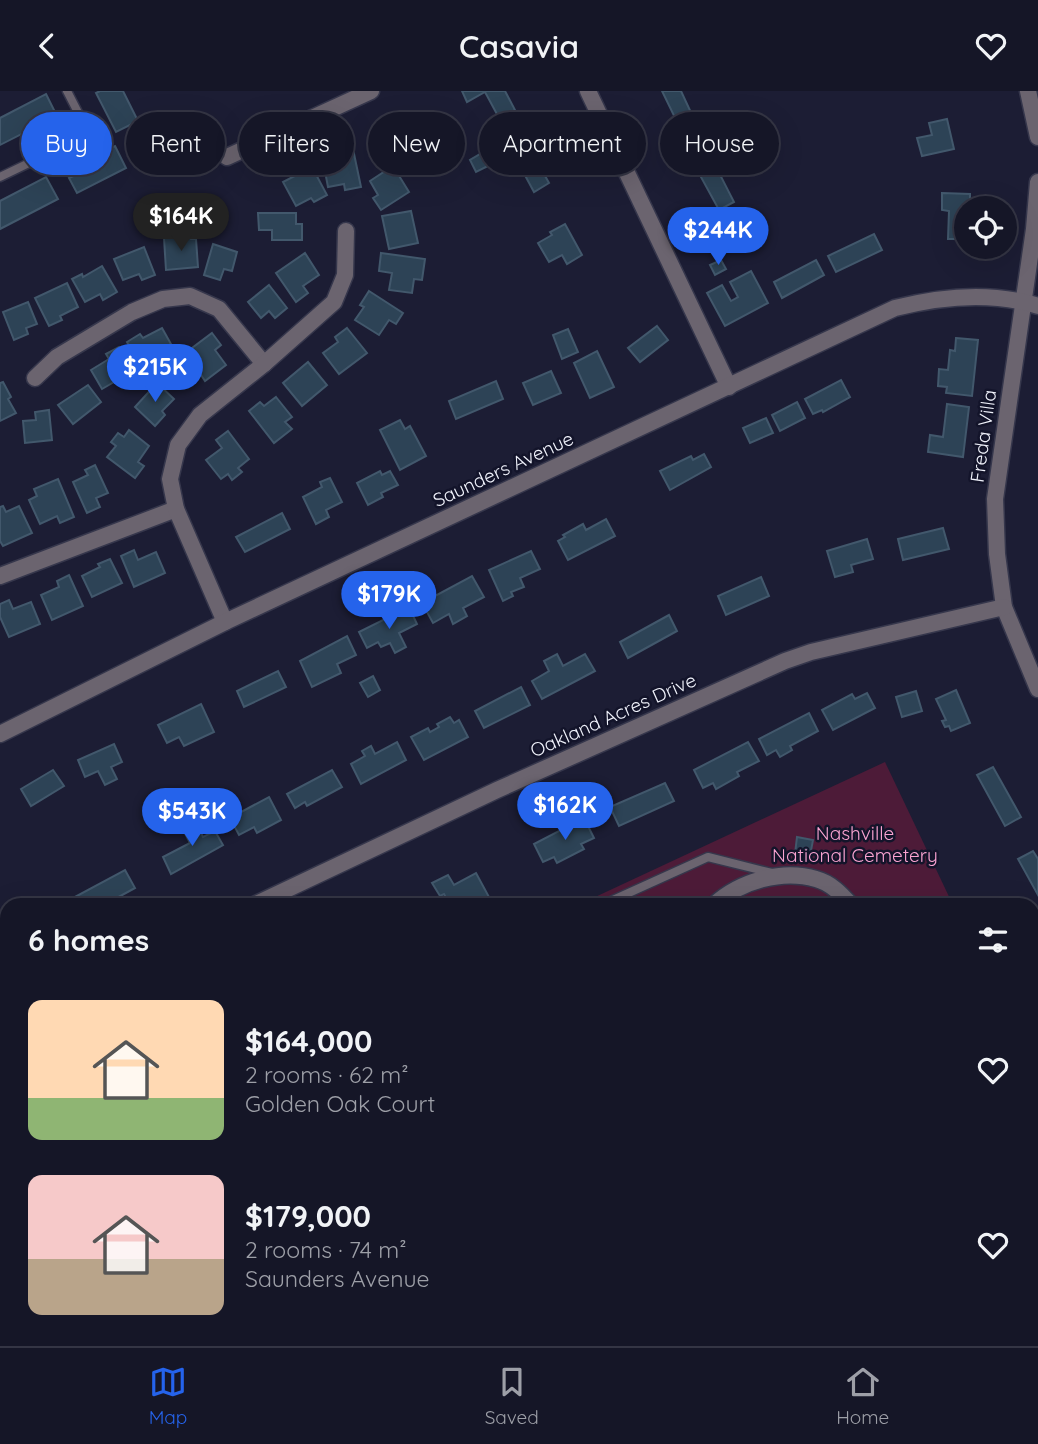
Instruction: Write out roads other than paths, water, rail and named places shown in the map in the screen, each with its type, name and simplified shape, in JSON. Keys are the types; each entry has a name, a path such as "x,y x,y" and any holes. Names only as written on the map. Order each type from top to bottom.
{"street":[{"path":"228,157 371,91"},
{"path":"588,91 729,387"},
{"path":"1028,91 1038,137"},
{"name":"Freda Villa","path":"1038,182 1030,304 995,499 997,554 1004,607 1038,689"},
{"path":"225,622 176,509 170,479 178,445 200,415 264,364 334,302 345,275 346,231"},
{"path":"35,378 57,357 132,312 163,299 190,296 219,309 264,364"},
{"name":"Saunders Avenue","path":"0,734 225,622 895,308 930,299 966,296 1030,304"},
{"path":"0,576 176,509"},
{"name":"Oakland Acres Drive","path":"269,898 498,790 785,661 811,652 1004,607"},
{"path":"723,898 751,882 784,875 816,879 833,887 844,898"}],"lane":[{"path":"0,177 85,134 87,130 67,91"},
{"path":"617,898 708,857 784,875"}],"park label":[{"name":"Nashville National Cemetery","path":"855,844"}]}
